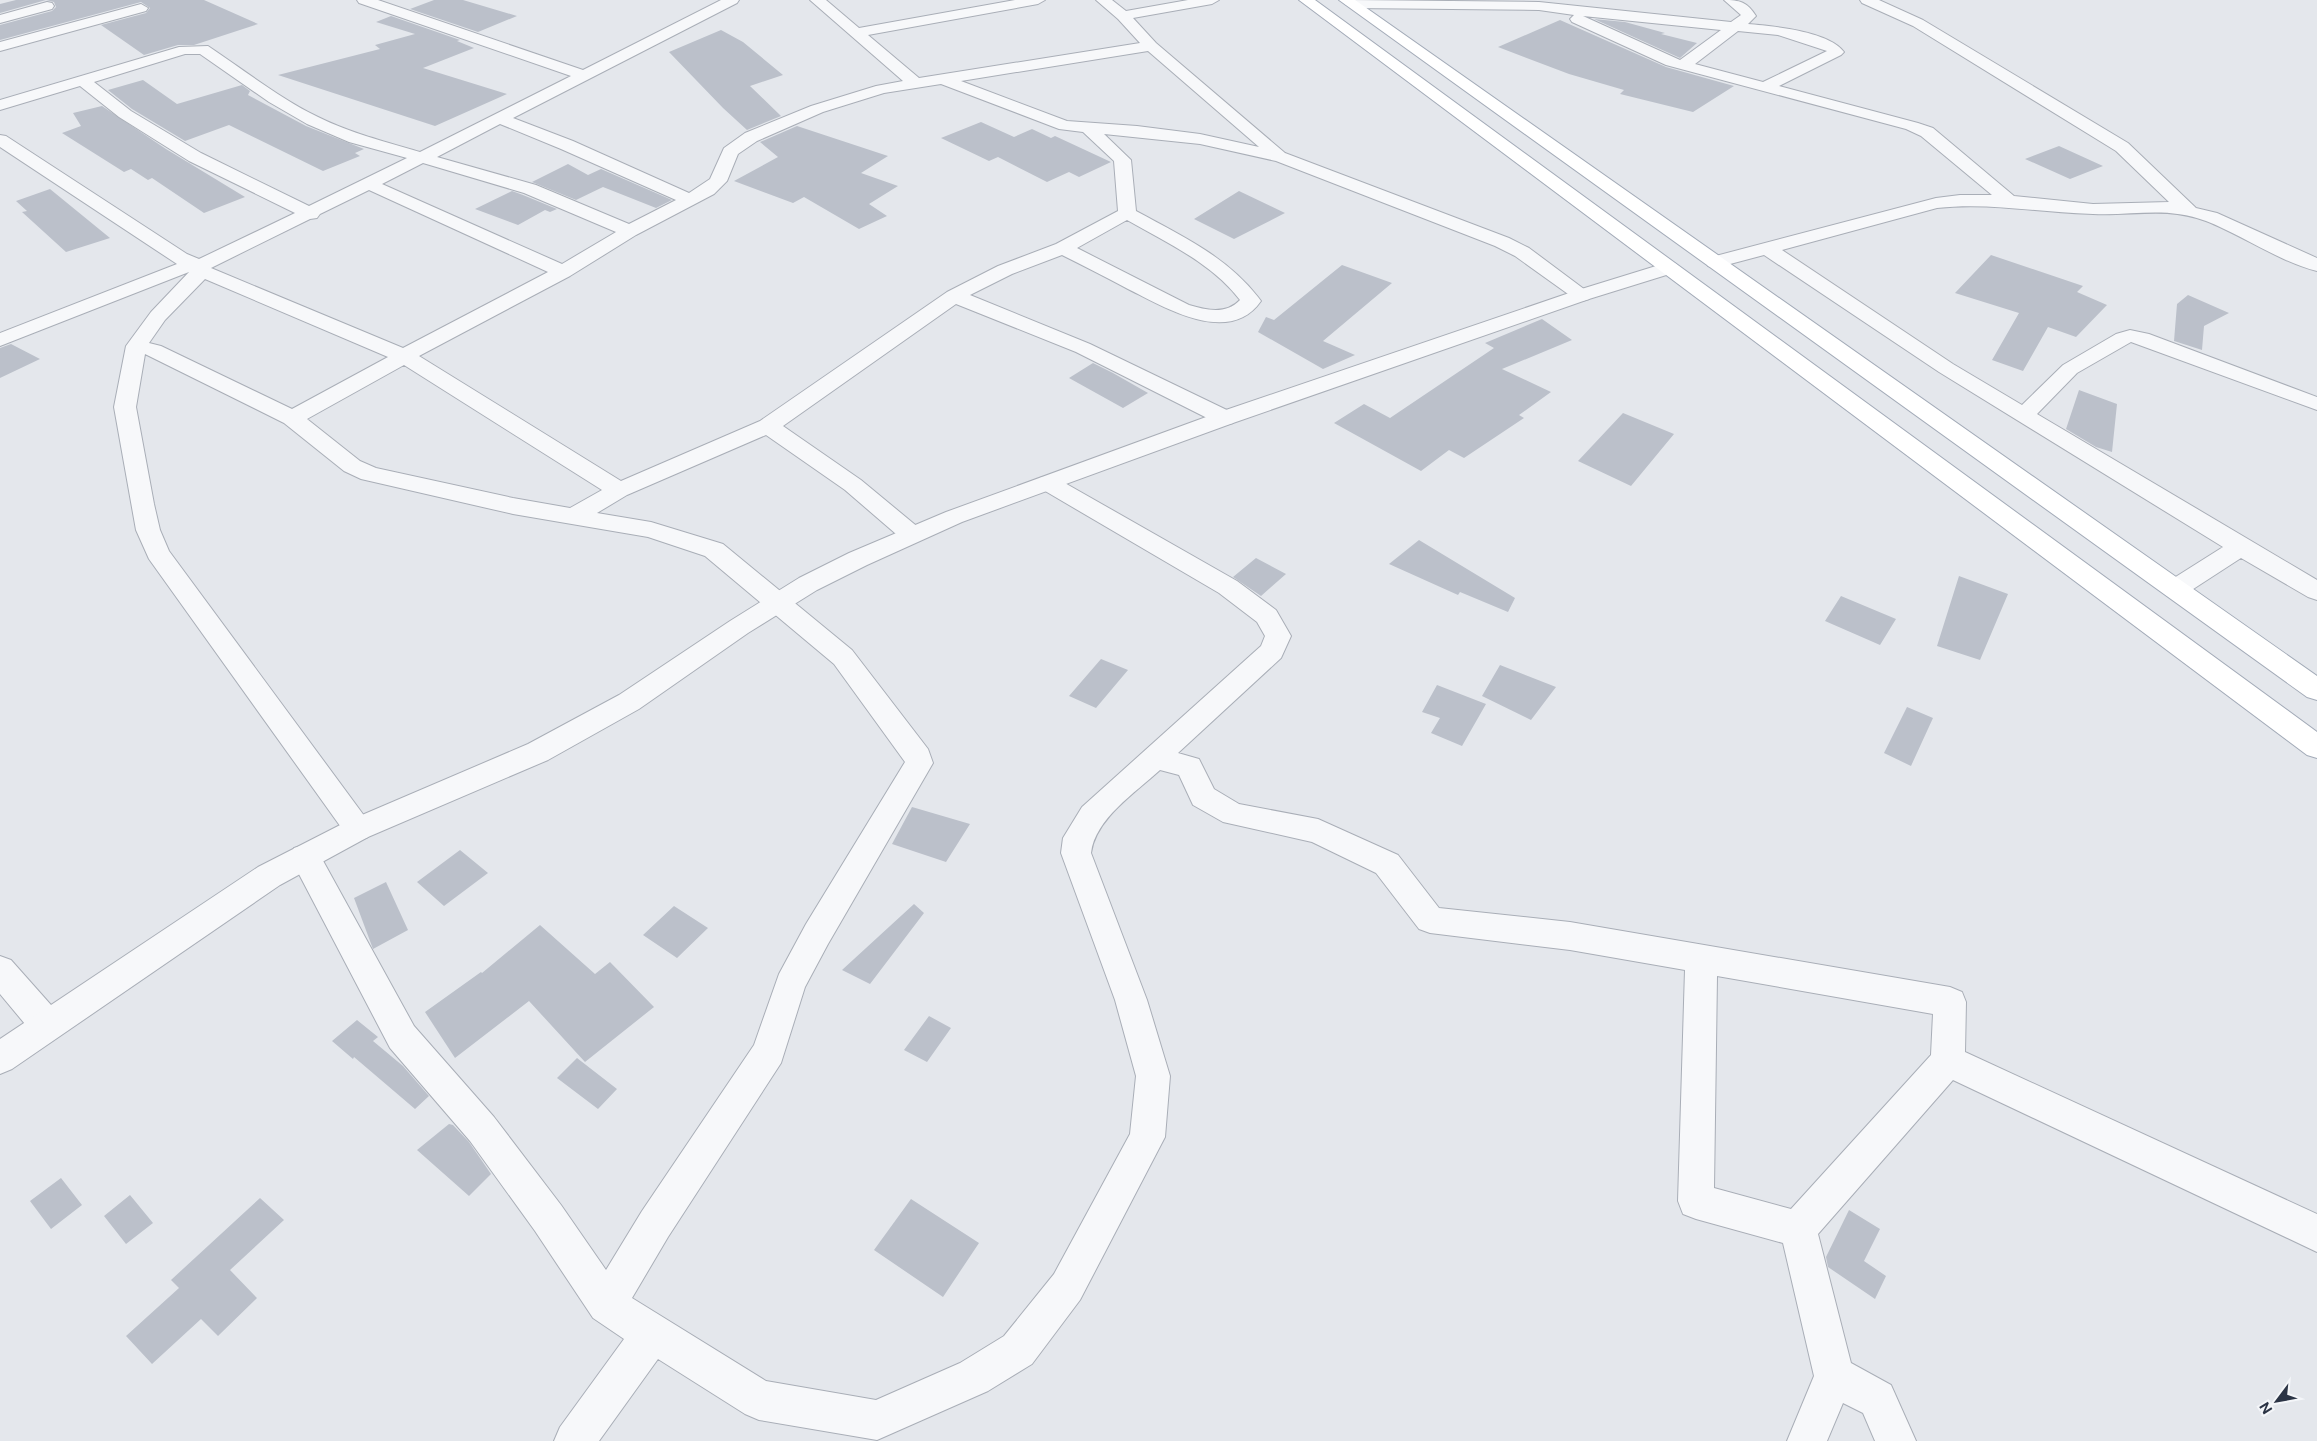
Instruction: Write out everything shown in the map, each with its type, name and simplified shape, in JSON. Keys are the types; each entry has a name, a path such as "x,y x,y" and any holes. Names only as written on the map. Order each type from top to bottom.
{"main road":[{"path":"1306,0 2317,747"},
{"path":"1349,2 2317,690"}],"street":[{"path":"364,0 583,75"},
{"path":"0,340 197,267 311,214 732,0"},
{"path":"817,0 916,84"},
{"path":"856,33 1038,0"},
{"path":"1103,0 1122,16 1151,46 1281,157"},
{"path":"1122,16 1212,0"},
{"path":"1682,65 1749,16 1744,9 1731,0"},
{"path":"1867,0 1918,23 2122,147 2188,210"},
{"path":"1349,2 1521,5 1795,34 1833,48 1836,52 1764,87"},
{"path":"0,19 47,6"},
{"path":"0,47 141,8"},
{"path":"1552,9 1600,29 1653,55 1682,65 1912,126 1927,132 2009,201"},
{"path":"292,418 563,272 630,231 692,200 718,181 730,152 751,137 818,109 882,90 1151,46"},
{"path":"0,105 184,50 203,49 275,99 314,121 355,138 530,189 630,231"},
{"path":"942,80 1064,126 1137,131 1200,139 1281,157 1502,242 1522,252 1582,295"},
{"path":"83,81 125,114 180,149 311,214"},
{"path":"499,118 567,145 692,200"},
{"path":"1089,129 1122,160 1127,213"},
{"path":"0,140 180,258 404,356 619,490"},
{"path":"370,184 563,272"},
{"path":"1715,262 1936,203 1960,200 2009,201 2093,209 2165,206 2188,210 2211,217 2317,265"},
{"path":"572,517 619,490 768,426 954,296 1004,270 1063,248 1127,213"},
{"path":"1063,248 1182,309 1206,316 1225,316 1244,308 1251,301 1241,286 1210,260 1127,213"},
{"path":"1767,248 1893,333 2024,415 2317,591"},
{"path":"197,267 198,275 158,316 136,346 125,407 148,530 158,553 358,829"},
{"path":"0,1058 269,876 358,829 538,752 629,702 808,584 910,534 1224,418 1582,295 1669,268"},
{"path":"954,296 1083,348 1224,418"},
{"path":"2024,415 2070,369 2122,338 2130,336 2142,338 2317,404"},
{"path":"136,346 154,350 292,418 352,466 370,474 572,517 651,530 714,550 843,657 918,757 919,762 816,934 790,984 769,1052 655,1224 607,1304"},
{"path":"768,426 853,485 910,534"},
{"path":"607,1304 759,1400 876,1420 974,1377 1018,1350 1067,1287 1147,1137 1154,1076 1131,1000 1076,853 1078,838 1092,815 1272,651 1278,636 1266,616 1228,587 1048,483"},
{"path":"2175,589 2241,547"},
{"path":"1156,758 1189,767 1203,797 1233,814 1318,831 1387,864 1430,920 1570,936 1950,1002 1948,1061 1798,1229"},
{"path":"305,857 402,1037 482,1129 548,1218 607,1304 651,1335 574,1441"},
{"path":"1701,958 1696,1201 1798,1229"},
{"path":"0,970 47,1025"},
{"path":"1948,1061 2317,1233"},
{"path":"1798,1229 1834,1376 1807,1441"},
{"path":"1834,1376 1878,1399 1896,1441"}],"building":[{"path":"16,0 46,0 0,13 0,4"},
{"path":"46,0 204,0 258,24 194,45 178,45 144,55 101,25 146,13 150,8 141,2 0,40 0,25 52,11 56,7 54,2"},
{"path":"434,0 463,0 517,16 478,32 410,9"},
{"path":"391,16 460,40 457,41 474,48 423,68 507,94 435,126 278,75 380,49 375,45 415,34 376,22"},
{"path":"1594,19 1625,22 1697,43 1680,58"},
{"path":"1560,20 1666,67 1734,86 1693,112 1620,94 1624,90 1569,74 1498,47"},
{"path":"721,30 743,42 783,75 750,86 781,116 747,130 669,52"},
{"path":"143,80 177,104 242,85 250,91 248,95 306,126 364,149 355,153 360,156 323,171 229,125 185,141 132,109 108,90"},
{"path":"102,106 166,149 245,197 204,213 152,178 148,180 131,169 124,172 62,133 81,126 73,113"},
{"path":"981,122 1014,137 1032,129 1051,138 1055,136 1111,162 1079,177 1069,172 1047,182 998,157 989,161 941,138"},
{"path":"797,126 888,156 861,173 898,186 869,204 887,216 859,229 804,197 793,203 734,181 778,157 760,142"},
{"path":"2059,146 2103,166 2070,179 2025,159"},
{"path":"568,164 588,175 601,169 672,200 656,208 603,187 576,200 532,182"},
{"path":"50,189 110,238 66,252 22,212 27,211 16,201"},
{"path":"512,191 557,209 550,212 545,210 518,225 475,209"},
{"path":"1239,191 1285,213 1234,239 1194,219"},
{"path":"1991,255 2083,286 2077,292 2107,305 2076,337 2048,327 2023,371 1992,360 2019,313 1955,293"},
{"path":"1342,265 1392,283 1323,341 1355,355 1323,369 1258,332 1266,317 1274,320"},
{"path":"2188,295 2229,313 2204,326 2202,350 2174,341 2177,304"},
{"path":"1542,319 1572,340 1502,369 1551,392 1519,415 1524,418 1464,458 1449,450 1421,471 1334,423 1364,404 1390,418 1494,348 1485,343"},
{"path":"11,344 40,359 0,378 0,348"},
{"path":"1093,363 1148,393 1123,408 1069,378"},
{"path":"2079,390 2117,404 2112,452 2096,447 2066,429"},
{"path":"1623,413 1674,434 1631,486 1578,461"},
{"path":"1419,540 1515,598 1508,612 1460,592 1458,595 1389,564"},
{"path":"1256,558 1286,574 1261,596 1233,577"},
{"path":"1959,576 2008,594 1980,660 1937,646"},
{"path":"1841,596 1896,619 1880,645 1825,621"},
{"path":"1101,659 1128,670 1096,708 1069,696"},
{"path":"1500,665 1556,687 1531,720 1482,696"},
{"path":"1437,685 1486,704 1462,746 1431,733 1440,718 1422,712"},
{"path":"1907,707 1933,718 1911,766 1884,753"},
{"path":"912,807 970,824 946,862 892,844"},
{"path":"460,850 488,873 444,906 417,882"},
{"path":"386,882 408,930 373,949 354,898"},
{"path":"914,904 924,913 870,984 842,970"},
{"path":"674,906 708,928 677,958 643,935"},
{"path":"540,925 595,974 610,962 654,1007 585,1062 529,1001 455,1058 425,1012 482,973"},
{"path":"929,1016 951,1028 927,1062 904,1050"},
{"path":"357,1020 378,1037 373,1041 403,1066 429,1096 415,1109 354,1057 353,1059 332,1041"},
{"path":"577,1058 617,1089 598,1109 557,1078"},
{"path":"449,1124 453,1125 469,1142 491,1174 469,1196 417,1150"},
{"path":"61,1178 82,1205 51,1229 30,1201"},
{"path":"130,1195 153,1223 126,1244 104,1216"},
{"path":"260,1198 284,1220 230,1270 257,1298 218,1336 201,1319 152,1364 126,1336 179,1288 171,1280"},
{"path":"911,1199 979,1243 943,1297 874,1250"},
{"path":"1849,1210 1880,1229 1864,1261 1886,1276 1875,1299 1828,1267 1826,1257"}]}
